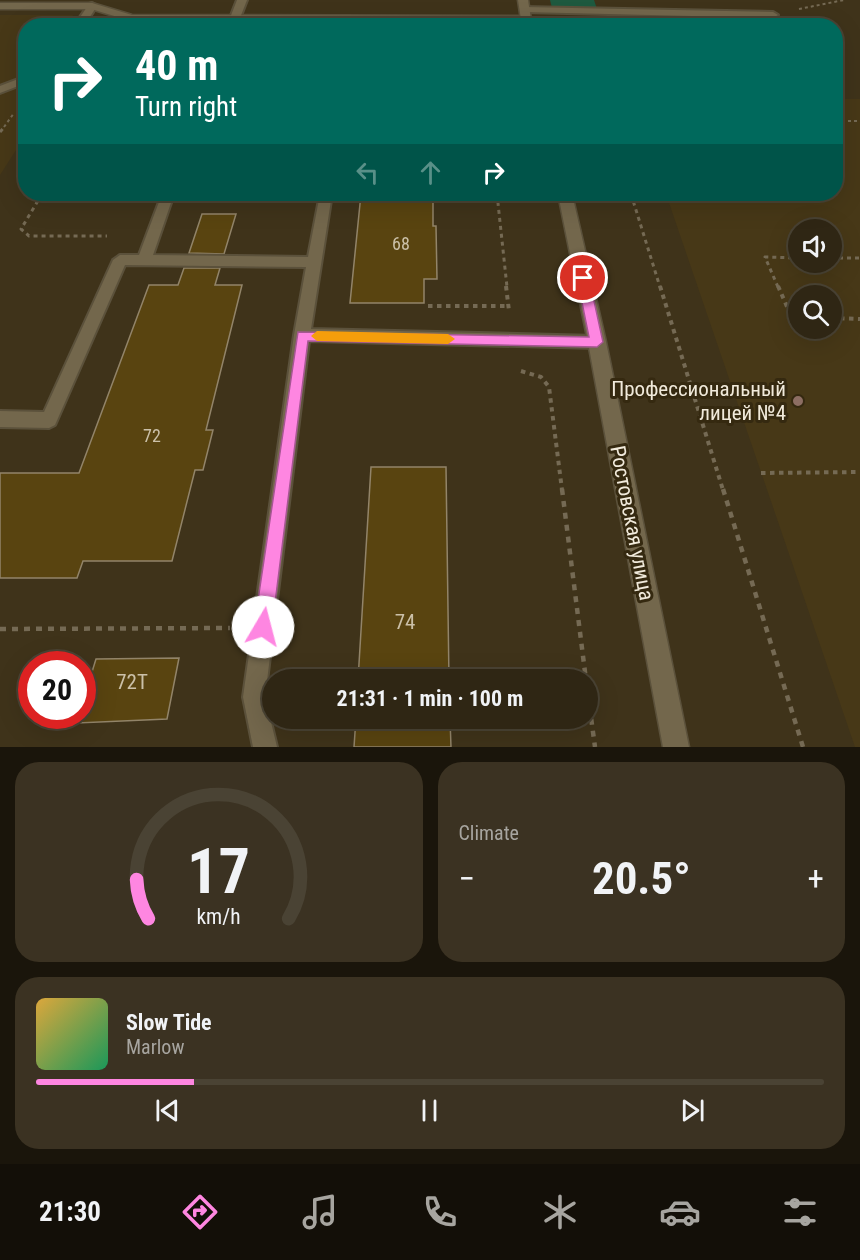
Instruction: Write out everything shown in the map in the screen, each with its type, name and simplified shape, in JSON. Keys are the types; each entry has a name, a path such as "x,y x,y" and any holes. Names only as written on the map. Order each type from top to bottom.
{"street":[{"path":"0,6 92,6 131,18 525,14"},
{"name":"Ростовская улица","path":"567,201 597,342 676,747"}],"lane":[{"path":"235,18 242,0"},
{"path":"84,18 92,6"},
{"path":"525,14 773,15 768,7"},
{"path":"0,90 18,82"},
{"path":"144,261 165,201"},
{"path":"265,747 254,697 302,336 325,201"},
{"path":"0,419 49,420 120,260 314,262"},
{"path":"302,336 597,342"}],"path":[{"path":"843,121 860,121"},
{"path":"38,201 21,229 29,236 108,236"},
{"path":"498,201 517,371 529,372 541,377 549,387 585,669"},
{"path":"633,201 803,747"},
{"path":"788,258 765,257 788,309"},
{"path":"842,258 860,258"},
{"path":"427,306 508,306"},
{"path":"842,318 860,319"},
{"path":"761,472 860,472"},
{"path":"0,629 263,627"},
{"path":"593,729 595,747"}],"shaded area":[{"path":"0,15 72,15 76,18 18,18 18,147 0,175"},
{"name":"Профессиональный лицей №4","path":"843,99 860,99 860,747 855,747 668,201 843,201"}],"green space":[{"path":"550,0 594,0 597,9 552,8"}],"building":[{"path":"360,201 433,201 437,279 424,279 424,303 350,303"},
{"path":"202,214 236,214 224,254 189,253"},
{"path":"184,268 220,268 215,285 242,285 206,430 213,430 203,470 195,470 172,561 83,561 77,578 0,578 0,473 79,473 149,285 178,285"},
{"path":"371,467 446,467 449,669 359,669"},
{"path":"179,658 167,719 96,722 96,659"},
{"path":"355,729 450,729 451,747 354,747"}],"slow traffic":[{"path":"317,336 448,339"}],"place":[{"name":"Профессиональный лицей №4","path":"798,401"}],"route":[{"path":"263,627 302,336 597,342 583,278"}]}
